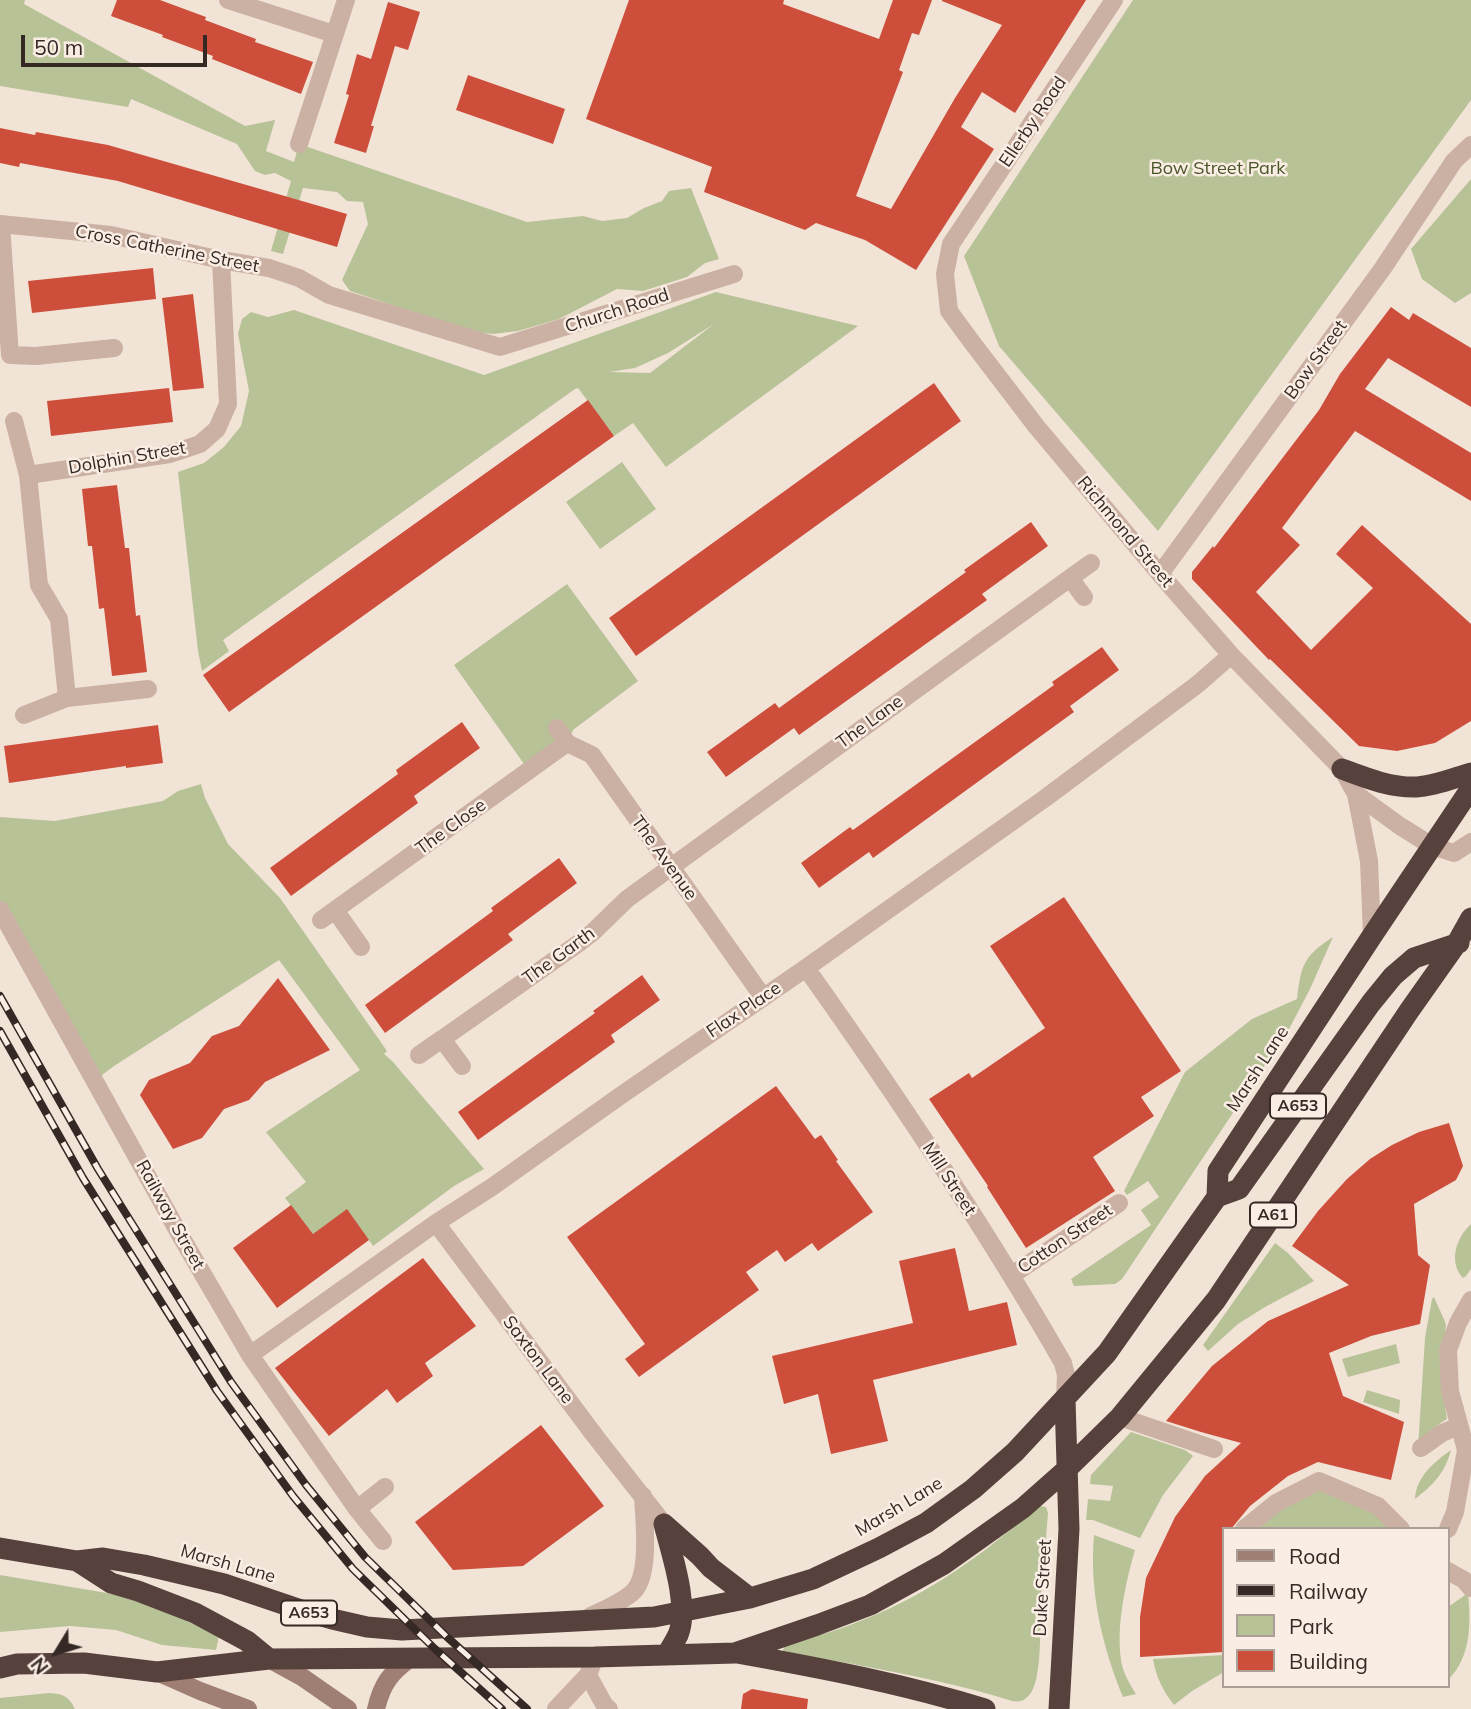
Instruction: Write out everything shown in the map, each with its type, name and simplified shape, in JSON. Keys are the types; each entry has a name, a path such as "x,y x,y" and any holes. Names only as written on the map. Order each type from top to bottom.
{"highway":[{"path":"1342,769 1392,785 1418,787 1471,773"},
{"name":"Marsh Lane","path":"0,1548 78,1561 103,1558 182,1573 301,1610 367,1627 402,1630 654,1617 750,1598 813,1579 879,1548 926,1523 1004,1462 1107,1353 1217,1197 1218,1171 1471,788"},
{"name":"A61","path":"735,1653 870,1605 944,1564 1023,1508 1120,1417 1216,1300 1409,1011 1464,943 1471,918"},
{"name":"A653","path":"1217,1197 1239,1189 1393,976 1414,958 1464,943"},
{"name":"Duke Street","path":"1059,1709 1069,1529 1065,1399"},
{"path":"664,1524 711,1568 750,1598"},
{"path":"664,1524 679,1580 682,1612 679,1633 667,1654"},
{"path":"78,1561 111,1583 195,1613 247,1641 269,1659"},
{"path":"0,1668 17,1664 83,1663 157,1672 269,1659 387,1657 592,1666 667,1654 735,1653 817,1667 930,1693 985,1709"},
{"path":"930,1693 955,1709"}],"street":[{"path":"228,0 334,34"},
{"path":"299,144 346,0"},
{"name":"Ellerby Road","path":"951,244 1114,0"},
{"name":"Bow Street","path":"1160,574 1383,268 1454,161 1471,145"},
{"path":"0,224 5,355 36,356 114,348"},
{"name":"Cross Catherine Street","path":"0,224 111,235 220,260 269,268 299,278 329,295 500,348"},
{"name":"Richmond Street","path":"951,244 945,274 949,311 1036,426 1160,574 1231,655 1342,769 1356,793 1369,861 1372,936"},
{"name":"Dolphin Street","path":"28,475 170,454 201,444 217,429 228,404 220,260"},
{"name":"Church Road","path":"500,348 734,274"},
{"path":"14,421 28,475 39,585 59,619 67,698"},
{"name":"The Lane","path":"671,867 1091,563"},
{"path":"1070,578 1084,597"},
{"name":"Flax Place","path":"250,1355 1044,799 1198,684 1231,655"},
{"path":"24,715 67,698 148,689"},
{"name":"The Avenue","path":"557,727 567,743 592,755 763,997"},
{"name":"The Close","path":"361,947 328,915 567,743"},
{"name":"Richmond Street","path":"1356,793 1432,846"},
{"path":"1432,846 1454,852 1471,842"},
{"name":"The Garth","path":"419,1055 586,937 617,907 671,867"},
{"name":"Railway Street","path":"0,910 180,1235 250,1355 357,1509 383,1541"},
{"name":"Mill Street","path":"806,968 871,1059 1012,1275 1063,1363 1066,1374 1065,1399"},
{"path":"442,1039 462,1066"},
{"name":"Cotton Street","path":"1012,1275 1119,1203"},
{"name":"Saxton Lane","path":"436,1223 664,1524"},
{"path":"1449,1527 1455,1512 1466,1450 1450,1391 1448,1350 1458,1323 1471,1300"},
{"path":"1120,1417 1214,1449"},
{"path":"1421,1448 1442,1433 1459,1426"},
{"path":"1246,1527 1276,1503 1320,1481 1378,1506 1399,1527"},
{"path":"357,1509 385,1487"},
{"path":"582,1621 634,1591 641,1576 646,1539 643,1495"},
{"path":"1450,1572 1464,1580 1471,1588"},
{"path":"376,1709 384,1684 396,1668 411,1658"},
{"path":"269,1659 302,1677 348,1709"},
{"path":"556,1709 592,1666"},
{"path":"592,1666 605,1706 609,1709"},
{"path":"157,1672 248,1709"}],"green space":[{"path":"0,0 25,0 24,4 245,126 275,120 266,151 294,162 299,144 527,222 583,216 602,221 627,218 662,201 669,191 691,188 719,259 705,263 687,277 643,291 617,289 559,319 518,331 493,334 470,331 350,291 342,280 368,224 363,202 347,201 337,192 303,188 283,254 271,251 291,181 275,173 265,175 255,171 237,144 131,99 128,107 0,86"},
{"name":"Bow Street Park","path":"1133,0 1471,0 1471,100 1158,531 999,346 964,256"},
{"path":"1471,179 1471,293 1455,303 1422,279 1411,249"},
{"path":"716,292 858,326 666,467 633,423 614,436 578,388 575,389 223,640 229,651 202,671 178,472 204,463 224,447 241,426 249,391 238,334 242,319 251,312 268,317 294,310 484,375","holes":["714,324 650,373 609,372 635,368 668,353"]},
{"path":"622,462 656,509 600,549 566,502"},
{"path":"567,584 638,681 573,730 567,743 529,771 454,665"},
{"path":"201,784 228,844 280,898 387,1051 384,1054 484,1169 454,1186 373,1246 369,1240 313,1234 285,1198 306,1182 266,1132 360,1070 279,960 94,1081 0,910 0,817 55,821 163,801 178,791"},
{"path":"1333,937 1289,1029 1122,1279 1115,1284 1074,1286 1071,1279 1151,1225 1141,1210 1159,1197 1148,1181 1127,1195 1124,1191 1185,1072 1252,1019 1297,999 1302,970 1309,956"},
{"path":"1471,1224 1471,1269 1463,1278 1456,1265 1456,1250 1461,1236"},
{"path":"1275,1243 1314,1281 1238,1324 1208,1351 1203,1345"},
{"path":"1434,1297 1446,1324 1441,1379 1447,1419 1431,1432 1418,1448 1425,1338"},
{"path":"1396,1344 1400,1363 1348,1377 1342,1359"},
{"path":"1367,1390 1400,1400 1399,1414 1363,1402"},
{"path":"1131,1432 1185,1450 1193,1456 1163,1495 1140,1538 1093,1520 1086,1520 1088,1499 1110,1501 1113,1486 1090,1484 1091,1475"},
{"path":"1451,1450 1437,1478 1415,1499 1422,1477"},
{"path":"1319,1481 1378,1506 1388,1527 1247,1527"},
{"path":"1041,1506 1046,1507 1048,1513 1039,1657 1036,1681 1024,1700 1012,1701 935,1681 783,1651 784,1647 794,1642 830,1632 889,1609 934,1585"},
{"path":"1094,1535 1135,1550 1124,1594 1120,1641 1123,1669 1136,1694 1123,1697 1103,1638 1095,1597"},
{"path":"0,1575 119,1595 163,1610 219,1636 216,1650 162,1645 116,1630 70,1626 0,1632"},
{"path":"1468,1593 1468,1640 1461,1661 1450,1678 1450,1606"},
{"path":"1222,1655 1222,1673 1174,1705 1160,1684 1153,1659"},
{"path":"49,1693 65,1696 75,1709 0,1709 0,1698"}],"building":[{"path":"117,0 160,0 256,39 255,42 313,62 301,94 212,59 213,56 162,37 163,35 111,16"},
{"path":"629,0 784,0 783,4 879,39 893,0 932,0 919,35 912,33 899,70 903,72 856,196 891,209 955,98 1002,25 942,0 1086,0 1015,113 982,92 961,127 994,149 916,270 865,240 816,223 805,230 704,192 712,167 586,119"},
{"path":"388,2 420,12 408,50 395,46 371,126 374,126 366,153 334,143 349,95 346,94 357,54 371,59"},
{"path":"468,75 565,109 553,144 456,110"},
{"path":"0,128 108,145 347,214 337,247 118,181 20,163 19,167 0,163"},
{"path":"153,268 156,299 32,313 28,281"},
{"path":"193,294 204,388 173,391 162,298"},
{"path":"1391,307 1409,320 1413,313 1471,348 1471,407 1388,358 1365,389 1471,453 1471,501 1355,431 1282,528 1300,545 1256,592 1311,650 1373,588 1336,554 1362,525 1471,624 1471,721 1435,743 1397,751 1359,746 1269,660 1192,579 1192,572 1213,546 1214,548 1319,410 1340,374"},
{"path":"934,383 961,421 636,656 609,618"},
{"path":"169,388 173,422 51,436 47,401"},
{"path":"588,400 614,436 229,712 203,675"},
{"path":"117,485 125,548 129,548 136,616 140,615 147,672 112,676 104,608 99,609 92,546 88,546 82,489"},
{"path":"1031,522 1048,546 982,594 987,600 799,735 794,728 726,777 707,752 775,703 779,708"},
{"path":"1102,647 1119,670 1070,706 1074,712 873,858 869,852 819,888 801,863 850,827 853,830 1054,685 1052,682"},
{"path":"462,722 480,748 414,796 418,803 291,896 270,868 398,774 396,770"},
{"path":"158,725 163,763 9,783 4,746"},
{"path":"559,858 577,883 508,934 513,940 385,1033 365,1005 493,911 491,908"},
{"path":"1064,897 1181,1071 1141,1097 1154,1116 1093,1157 1115,1191 1026,1248 929,1099 969,1073 972,1078 1045,1028 990,946"},
{"path":"642,975 660,1000 611,1035 615,1042 478,1140 458,1112 595,1013 593,1011"},
{"path":"278,978 330,1050 265,1082 249,1100 224,1109 202,1138 173,1149 140,1095 149,1080 190,1063 212,1036 239,1026"},
{"path":"776,1086 815,1139 821,1135 838,1160 836,1161 873,1212 818,1251 812,1243 785,1262 777,1250 746,1272 759,1290 639,1377 625,1359 645,1344 567,1237"},
{"path":"1449,1123 1463,1166 1456,1180 1414,1204 1418,1255 1430,1265 1420,1324 1371,1336 1329,1353 1343,1396 1404,1422 1391,1480 1318,1462 1288,1476 1250,1506 1233,1527 1222,1527 1222,1652 1140,1657 1140,1617 1146,1578 1175,1517 1205,1476 1241,1443 1166,1421 1212,1366 1268,1321 1349,1285 1292,1246 1318,1211 1347,1179 1370,1159 1419,1132"},
{"path":"291,1205 313,1234 347,1209 369,1240 277,1308 233,1248"},
{"path":"955,1248 969,1311 1007,1302 1017,1345 873,1380 888,1441 831,1454 818,1394 784,1404 772,1356 913,1323 899,1261"},
{"path":"423,1258 476,1326 425,1363 433,1376 397,1403 387,1389 329,1436 275,1368"},
{"path":"541,1425 604,1506 523,1566 453,1570 415,1522"},
{"path":"752,1689 808,1699 807,1709 741,1709 743,1694"}],"railway":[{"path":"0,996 98,1169 231,1382 306,1485 365,1557 447,1637 527,1709"},
{"path":"0,1031 83,1178 217,1391 293,1496 353,1569 435,1649 502,1709"}]}
